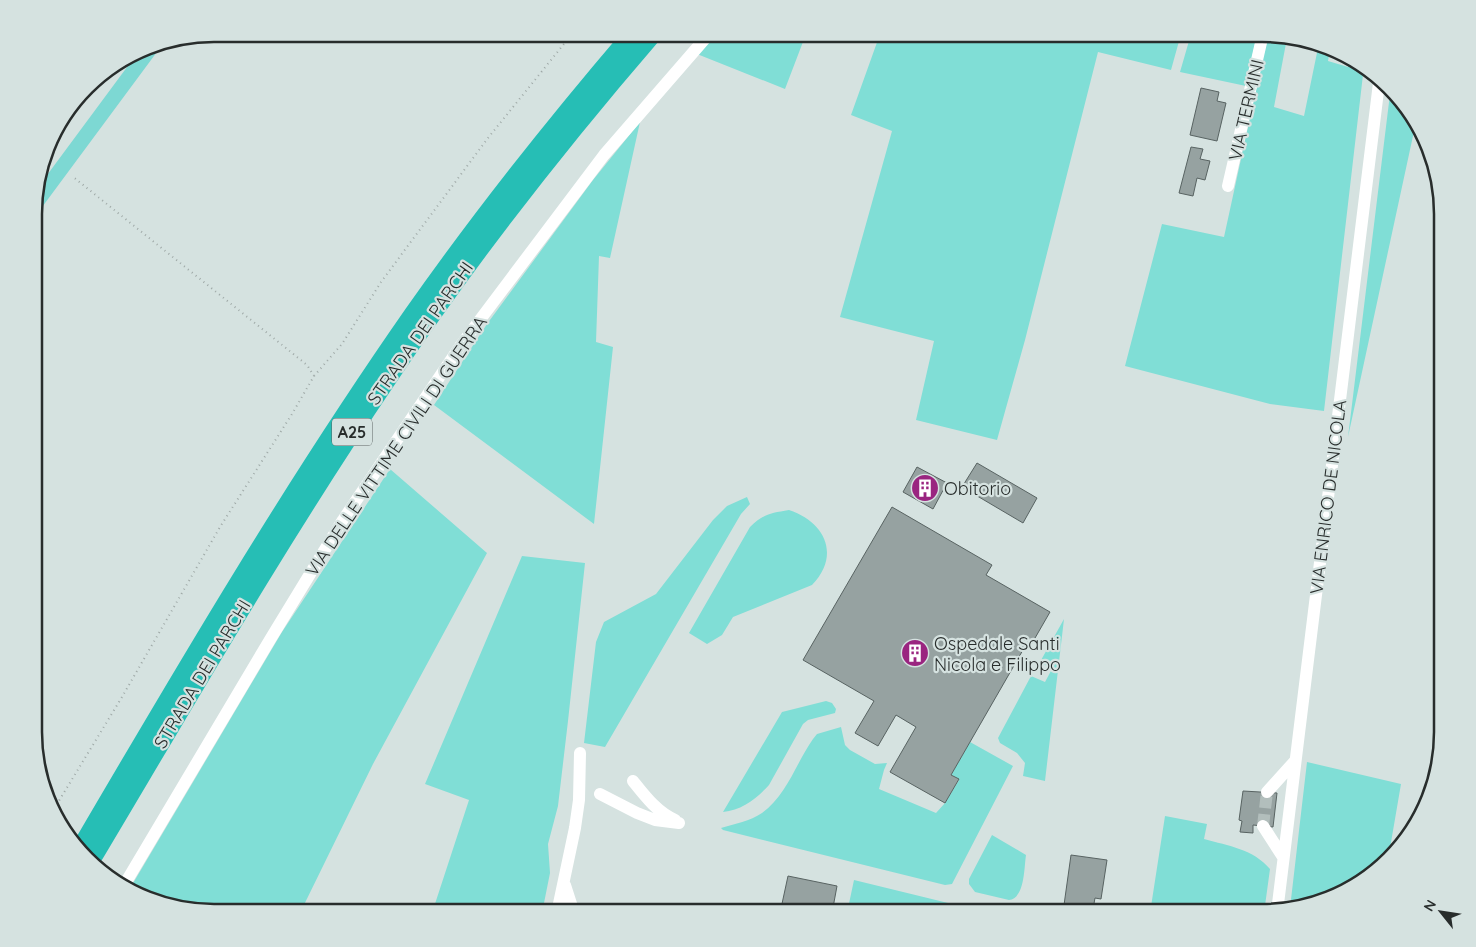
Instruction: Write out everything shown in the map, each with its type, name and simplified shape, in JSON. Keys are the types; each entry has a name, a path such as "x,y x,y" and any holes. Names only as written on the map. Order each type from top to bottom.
{"highway":[{"name":"STRADA DEI PARCHI","path":"83,844 273,525 372,373 505,188 625,42"},
{"name":"STRADA DEI PARCHI","path":"94,855 241,608 388,378 522,194 646,42"}],"main road":[{"path":"44,192 143,58"}],"street":[{"name":"VIA DELLE VITTIME CIVILI DI GUERRA","path":"127,880 343,520 461,345 604,155 702,42"},
{"name":"VIA TERMINI","path":"1228,186 1261,42"},
{"name":"VIA ENRICO DE NICOLA","path":"1278,903 1378,89"},
{"path":"559,905 579,800 580,753"},
{"path":"1268,792 1295,761"},
{"path":"600,794 637,814 655,820 679,823 648,801 633,782"},
{"path":"1263,826 1284,857"},
{"path":"564,882 571,905"}],"path":[{"path":"58,803 220,527 314,376 342,344 381,282 488,138 566,42"},
{"path":"62,168 307,366 314,376"}],"shaded area":[{"path":"708,42 803,42 785,89 697,54"},
{"path":"877,42 1179,42 1171,70 1098,52 1025,340 997,440 916,420 934,341 840,317 892,131 851,115"},
{"path":"1189,42 1255,42 1246,86 1180,72"},
{"path":"1266,42 1286,45 1274,107 1304,116 1317,52 1329,57 1328,61 1348,67 1363,76 1324,411 1270,404 1125,366 1162,224 1224,237"},
{"path":"1389,100 1398,110 1413,135 1348,437"},
{"path":"640,122 610,258 599,256 596,342 613,347 594,524 434,405 487,324 593,180"},
{"path":"390,469 487,553 373,764 304,905 204,904 181,901 139,887 133,883 282,632"},
{"path":"747,497 750,504 741,514 605,747 584,743 596,642 604,622 656,594 713,520 727,506"},
{"path":"789,510 802,515 812,523 820,531 825,541 827,551 826,562 821,574 812,585 733,617 722,635 707,644 689,633 750,527 759,519 768,515"},
{"path":"522,556 585,563 558,806 548,844 550,873 544,905 435,905 469,800 425,784"},
{"path":"1064,619 1045,781 1023,776 1025,763 1017,753 1000,743 998,738 1031,676 1045,682 1052,669 1040,662"},
{"path":"826,701 832,703 836,709 835,713 808,720 803,724 769,785 748,803 736,809 723,812 782,712"},
{"path":"841,727 845,745 850,750 875,764 887,763 879,789 936,813 945,803 959,780 951,775 970,742 1013,766 952,884 945,885 721,828 757,816 771,806 785,788 817,734"},
{"path":"1307,762 1401,784 1390,847 1366,869 1337,887 1317,895 1291,902"},
{"path":"1165,816 1207,824 1204,839 1240,849 1256,857 1270,869 1265,904 1151,904"},
{"path":"992,835 1026,855 1021,888 1014,898 1009,900 975,892 969,884 969,879"},
{"path":"854,880 953,904 849,904"}],"building":[{"path":"1201,88 1219,92 1217,101 1226,103 1217,141 1190,135"},
{"path":"1191,147 1203,149 1200,159 1210,161 1205,180 1197,178 1193,196 1179,193"},
{"path":"977,463 1037,498 1023,523 962,487"},
{"name":"Obitorio","path":"917,467 947,483 933,509 903,492"},
{"name":"Ospedale Santi Nicola e Filippo","path":"892,507 992,565 986,575 1050,612 1031,645 1027,643 951,775 959,779 945,803 890,772 916,727 896,715 878,746 855,733 874,701 803,660"},
{"path":"1243,791 1277,793 1273,827 1253,825 1253,833 1240,832 1242,821 1239,820"},
{"path":"1071,855 1107,860 1101,899 1095,898 1094,904 1064,904"},
{"path":"788,876 837,886 834,904 782,904"}],"tunnel":[{"path":"1263,826 1267,792"}],"place":[{"name":"Obitorio","path":"925,488"},
{"name":"Ospedale Santi Nicola e Filippo","path":"915,653"}]}
